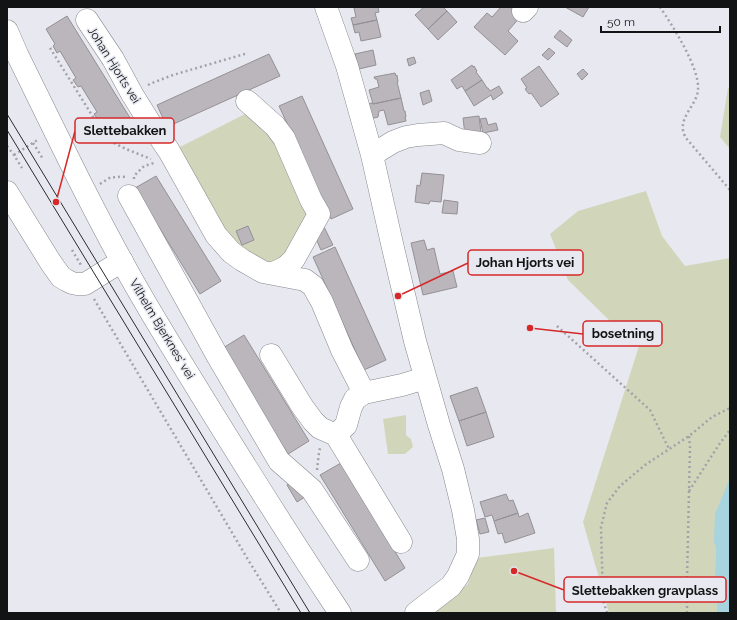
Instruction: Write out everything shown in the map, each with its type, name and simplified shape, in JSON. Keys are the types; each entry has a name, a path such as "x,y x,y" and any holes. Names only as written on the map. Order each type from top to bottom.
{"street":[{"path":"326,7 347,66 372,155 413,335 453,469 468,539 468,554 458,576 451,586 416,613"},
{"name":"Johan Hjorts vei","path":"86,20 113,59 133,96 169,150 216,235 230,252 263,272 305,280 313,286 322,302 342,350 364,393"},
{"name":"Vilhelm Bjerknes' vei","path":"7,31 55,132 142,297 286,532 340,613"},
{"path":"247,101 275,126 284,138 311,200 319,214 294,259 283,269 272,273"},
{"path":"372,155 393,142 406,138 438,133 444,133 459,140 480,143"},
{"path":"7,192 57,272 72,283 84,284 122,261"},
{"path":"129,196 218,357 279,461 312,490 358,560"},
{"path":"271,355 302,406 313,421 320,428 336,435 401,542"},
{"path":"336,435 346,425 355,399 364,393 402,385 425,378"}],"path":[{"path":"660,7 686,50 698,81 696,97 683,121 682,131 686,138 730,190"},
{"path":"50,48 91,114 110,141 126,149 158,161 144,166 134,176 134,180 122,176 116,178 110,177 102,184 99,184"},
{"path":"133,96 152,83 173,75 248,53"},
{"path":"14,155 34,142 42,159"},
{"path":"7,146 22,168"},
{"path":"84,284 281,613"},
{"path":"557,326 650,410 669,449"},
{"path":"607,613 603,600 601,527 607,503 620,486 645,465 689,436 712,417 730,408"},
{"path":"689,491 730,430"},
{"path":"687,613 689,436"}],"green space":[{"path":"728,88 730,88 730,149 720,137"},
{"path":"257,108 312,213 285,258 270,262 238,249 174,150"},
{"path":"646,191 662,236 685,266 730,258 730,613 609,613 583,522 639,346 612,323 568,280 550,234 578,211"},
{"path":"406,415 406,435 411,439 413,447 405,454 388,454 383,419"},
{"path":"554,548 556,611 558,613 431,613 468,584 476,558"}],"water":[{"path":"730,478 730,613 717,613 717,587 715,572 716,547 714,542 715,514"}],"building":[{"path":"378,7 379,12 375,13 377,20 353,25 351,18 356,17 354,8"},
{"path":"424,7 443,7 447,11 428,29 415,15"},
{"path":"501,7 512,7 521,16 508,31 518,41 505,55 474,27 487,13 492,17"},
{"path":"565,7 589,7 583,17"},
{"path":"447,11 457,22 438,40 428,29"},
{"path":"67,16 132,121 111,135 102,120 99,121 94,114 97,112 81,86 78,87 73,80 76,78 60,51 57,53 53,46 55,44 46,29"},
{"path":"377,20 381,37 361,41 359,32 355,33 353,25"},
{"path":"560,30 572,40 567,47 554,37"},
{"path":"549,48 555,53 548,60 542,55"},
{"path":"373,50 376,65 359,69 355,54"},
{"path":"269,54 280,76 167,127 157,105"},
{"path":"414,57 416,63 409,66 407,59"},
{"path":"472,65 482,80 465,91 462,86 457,89 451,80"},
{"path":"539,66 559,94 541,107 531,93 529,94 525,89 527,88 521,79"},
{"path":"583,69 588,74 582,80 577,74"},
{"path":"395,73 396,76 397,75 401,98 373,104 369,90 379,87 377,79 374,77"},
{"path":"482,80 490,91 499,86 503,93 493,100 491,95 474,106 465,91"},
{"path":"429,90 432,101 423,105 420,93"},
{"path":"302,96 353,209 331,219 279,106"},
{"path":"401,98 406,121 388,125 384,110 379,111 378,117 370,119 366,104"},
{"path":"479,116 481,133 465,135 463,118"},
{"path":"486,118 488,125 496,123 498,130 483,133 480,119"},
{"path":"422,173 444,175 441,202 430,201 429,204 415,202 417,185 420,186"},
{"path":"156,176 221,281 200,294 135,188"},
{"path":"444,200 458,202 457,214 442,213"},
{"path":"248,226 254,240 242,245 236,231"},
{"path":"324,227 333,245 321,250 313,232"},
{"path":"424,240 427,250 434,248 440,274 453,271 457,287 423,295 411,243"},
{"path":"335,247 386,360 364,370 313,257"},
{"path":"244,335 309,441 288,454 223,348"},
{"path":"477,387 486,412 459,421 450,396"},
{"path":"486,412 494,437 467,446 459,421"},
{"path":"341,463 405,568 385,581 320,475"},
{"path":"297,478 308,495 297,502 287,485"},
{"path":"506,494 509,501 513,500 518,513 494,521 492,515 485,517 480,502"},
{"path":"518,513 519,517 528,513 535,533 505,543 502,533 498,534 494,521"},
{"path":"485,518 489,532 480,534 476,520"}],"tram line":[{"path":"7,114 310,613"},
{"path":"7,130 301,613"}],"place":[{"name":"Slettebakken","path":"56,202"},
{"name":"Johan Hjorts vei","path":"398,296"},
{"name":"bosetning","path":"530,328"},
{"name":"Slettebakken gravplass","path":"514,571"}]}
